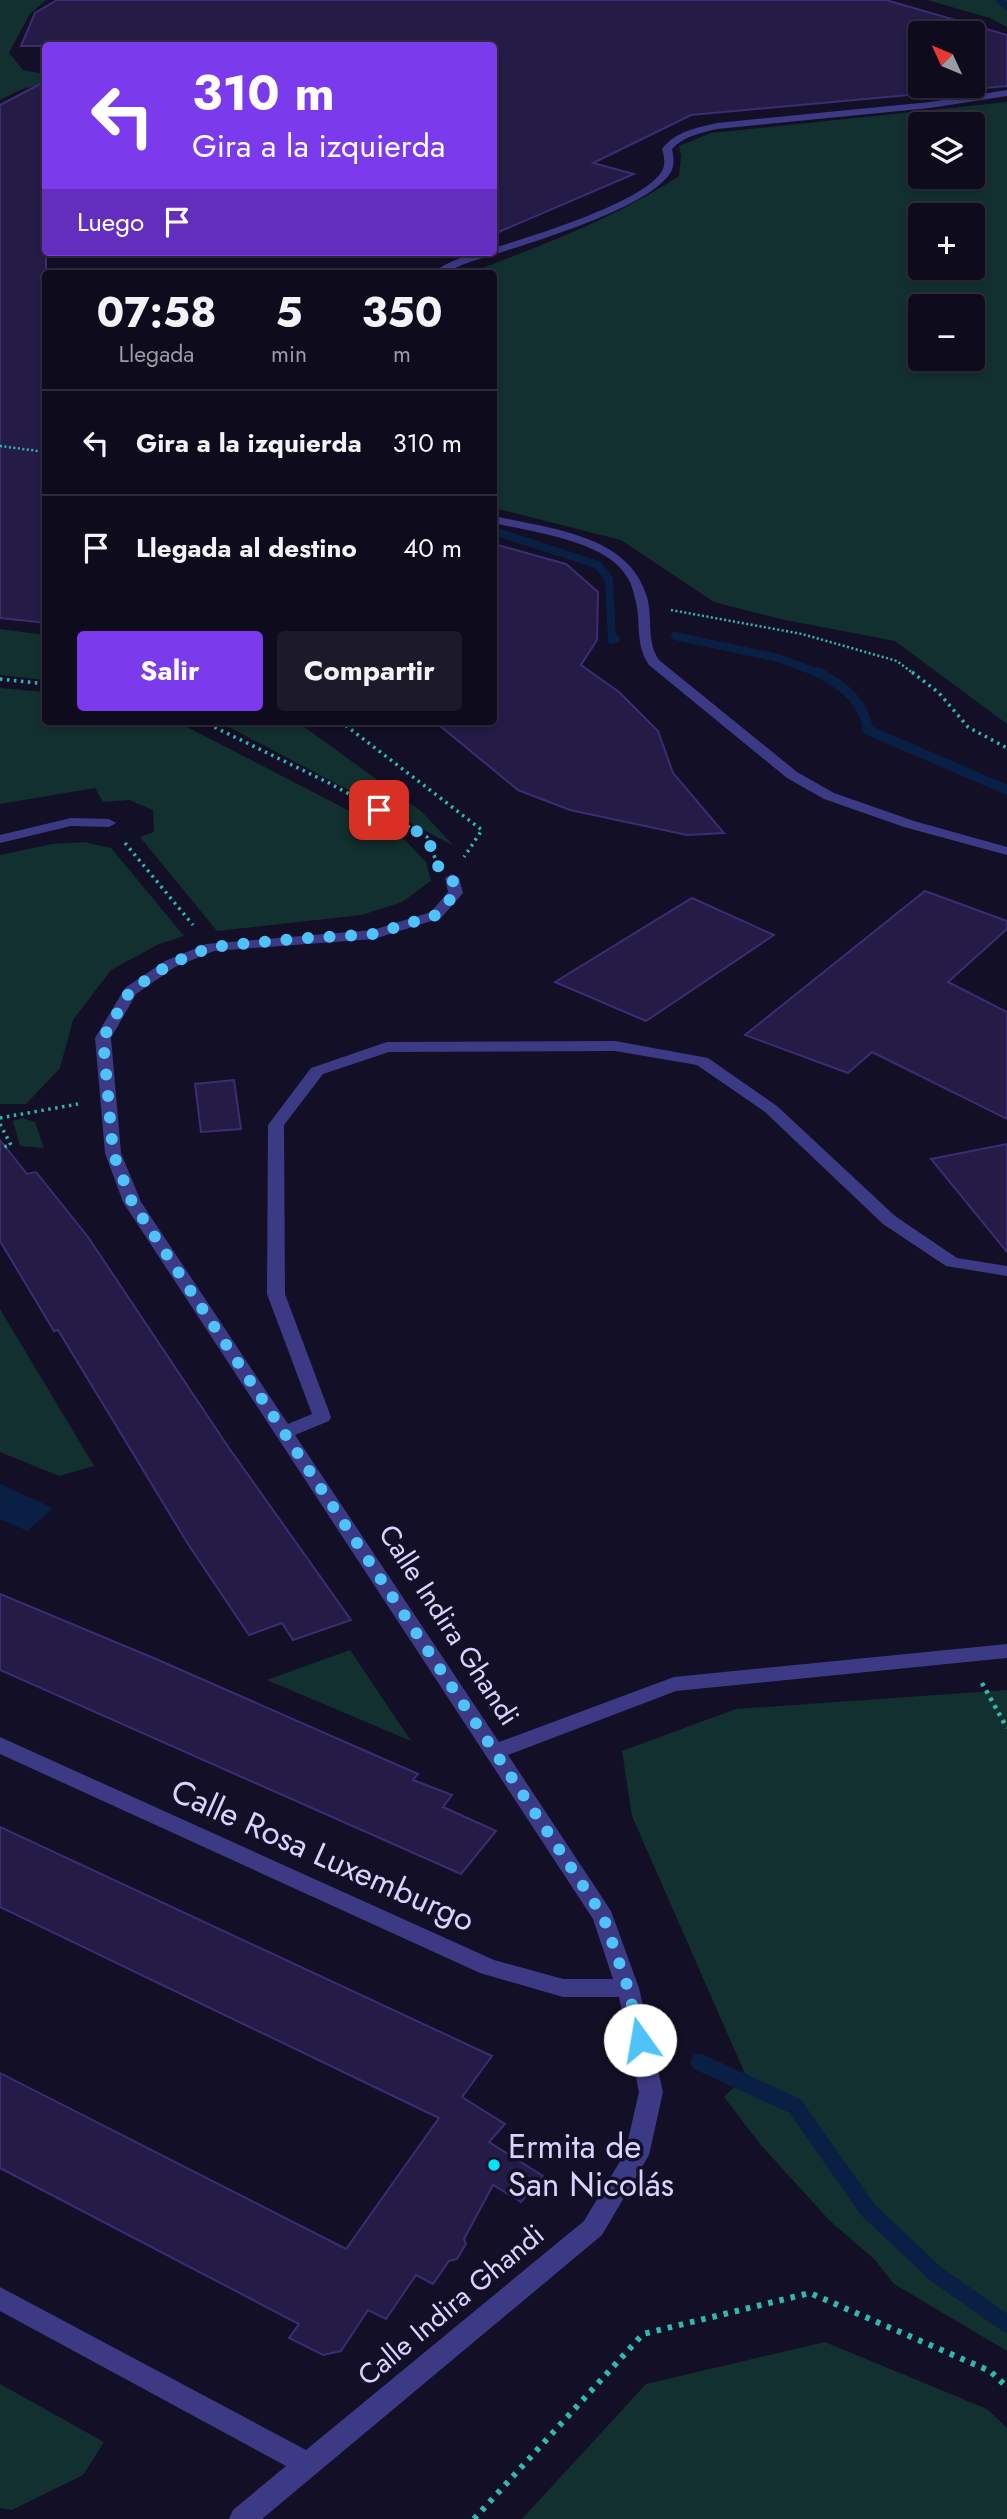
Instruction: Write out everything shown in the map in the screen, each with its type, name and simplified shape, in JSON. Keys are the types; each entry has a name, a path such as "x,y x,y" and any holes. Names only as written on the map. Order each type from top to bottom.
{"street":[{"path":"497,250 541,237 646,189 664,176 670,165 667,149 671,143 697,131 717,126 930,105 1007,93"},
{"path":"444,270 479,256"},
{"path":"497,521 584,543 614,556 633,574 642,605 647,656 661,671 792,775 829,796 866,810 1007,851"},
{"path":"0,839 71,822 108,823"},
{"name":"Calle Indira Ghandi","path":"242,2519 593,2228 637,2155 652,2092 628,1988 603,1916 132,1202 113,1153 103,1038 130,991 170,964 211,947 374,934 436,915 456,893 452,878"},
{"path":"284,1433 322,1417 276,1294 276,1125 317,1072 387,1047 615,1046 702,1061 771,1109 889,1220 952,1262 1007,1271"},
{"path":"494,1752 674,1685 1007,1651"},
{"name":"Calle Rosa Luxemburgo","path":"0,1745 488,1967 563,1988 628,1988"},
{"path":"0,2298 308,2464"}],"path":[{"path":"0,446 42,451"},
{"path":"642,605 802,634 897,661 939,694 968,727 1007,748"},
{"path":"0,679 42,684"},
{"path":"210,725 331,784 427,837 438,866 452,878 482,830 345,725"},
{"path":"108,823 211,947"},
{"path":"0,1147 11,1145 0,1121 107,1098"},
{"path":"966,1654 1007,1728"},
{"path":"474,2519 643,2334 810,2293 990,2371 1007,2387"}],"green space":[{"path":"0,0 46,0 29,15 9,53 23,70 42,73 42,85 22,89 0,100"},
{"path":"927,0 1007,0 1007,27 990,18"},
{"path":"1007,102 1007,724 895,641 785,620 714,602 621,540 497,509 497,270 478,270 577,230 654,191 679,176 679,146 711,133 908,112 908,189 985,189 985,112 912,112"},
{"path":"0,629 42,635 42,680 0,675"},
{"path":"0,688 42,692 42,725 180,725 189,728 404,839 426,862 431,881 402,902 362,915 217,931 140,837 154,832 153,810 129,800 103,802 95,788 0,804"},
{"path":"226,725 302,725 422,812 454,846"},
{"path":"84,842 111,848 184,936 159,944 111,970 73,1020 60,1068 26,1104 0,1104 0,855 52,844"},
{"path":"23,1118 35,1122 44,1148 20,1146 13,1121"},
{"path":"0,1309 94,1466 59,1476 0,1452"},
{"path":"350,1650 411,1741 267,1680"},
{"path":"1007,1690 1007,2351 894,2284 875,2260 829,2220 760,2144 724,2097 746,2076 632,1816 622,1751 736,1709"},
{"path":"825,2342 987,2409 1007,2428 1007,2519 522,2519 646,2384"},
{"path":"0,2384 104,2442 83,2475 12,2510 0,2508"}],"water":[{"path":"0,1484 53,1508 27,1531 0,1519"}],"building":[{"path":"57,0 886,0 959,21 908,21 908,95 691,115 593,163 634,174 497,233 497,42 42,42 42,46 21,46 35,13"},
{"path":"985,29 1007,35 1007,86 985,88"},
{"path":"42,83 42,256 46,256 46,270 42,270 42,623 0,618 0,105"},
{"path":"497,545 566,564 598,592 597,640 581,665 619,692 658,731 673,773 724,833 687,835 570,810 518,790 439,725 497,725"},
{"path":"925,891 1007,921 1007,929 948,982 1007,1012 1007,1119 872,1052 848,1073 745,1035"},
{"path":"692,898 774,935 646,1021 555,982"},
{"path":"234,1080 241,1129 201,1132 195,1084"},
{"path":"0,1140 27,1174 36,1172 88,1237 229,1448 351,1620 293,1640 282,1623 249,1635 188,1544 58,1330 54,1331 0,1241"},
{"path":"1007,1144 1007,1252 931,1159"},
{"path":"0,1594 418,1774 413,1780 452,1795 443,1807 496,1831 461,1874 0,1670"},
{"path":"0,1827 492,2056 462,2097 505,2124 489,2142 543,2176 521,2202 493,2185 464,2239 466,2244 457,2259 449,2261 433,2284 416,2275 386,2319 368,2310 341,2351 323,2355 289,2338 299,2324 0,2168 0,2073 346,2249 439,2118 0,1907"}],"waterway":[{"path":"999,0 1007,6"},
{"path":"497,532 598,565 609,579 612,640 616,639"},
{"path":"675,636 778,658 820,674"},
{"path":"820,674 843,688 857,702 868,730 1007,790"},
{"path":"699,2062 795,2106 868,2210 936,2274 1007,2324"}],"place":[{"name":"Ermita de San Nicolás","path":"494,2165"}],"route":[{"path":"379,810 427,837 438,866 452,878 456,893 436,915 374,934 211,947 170,964 130,991 103,1038 113,1153 132,1202 603,1916 628,1988 640,2040"}]}
